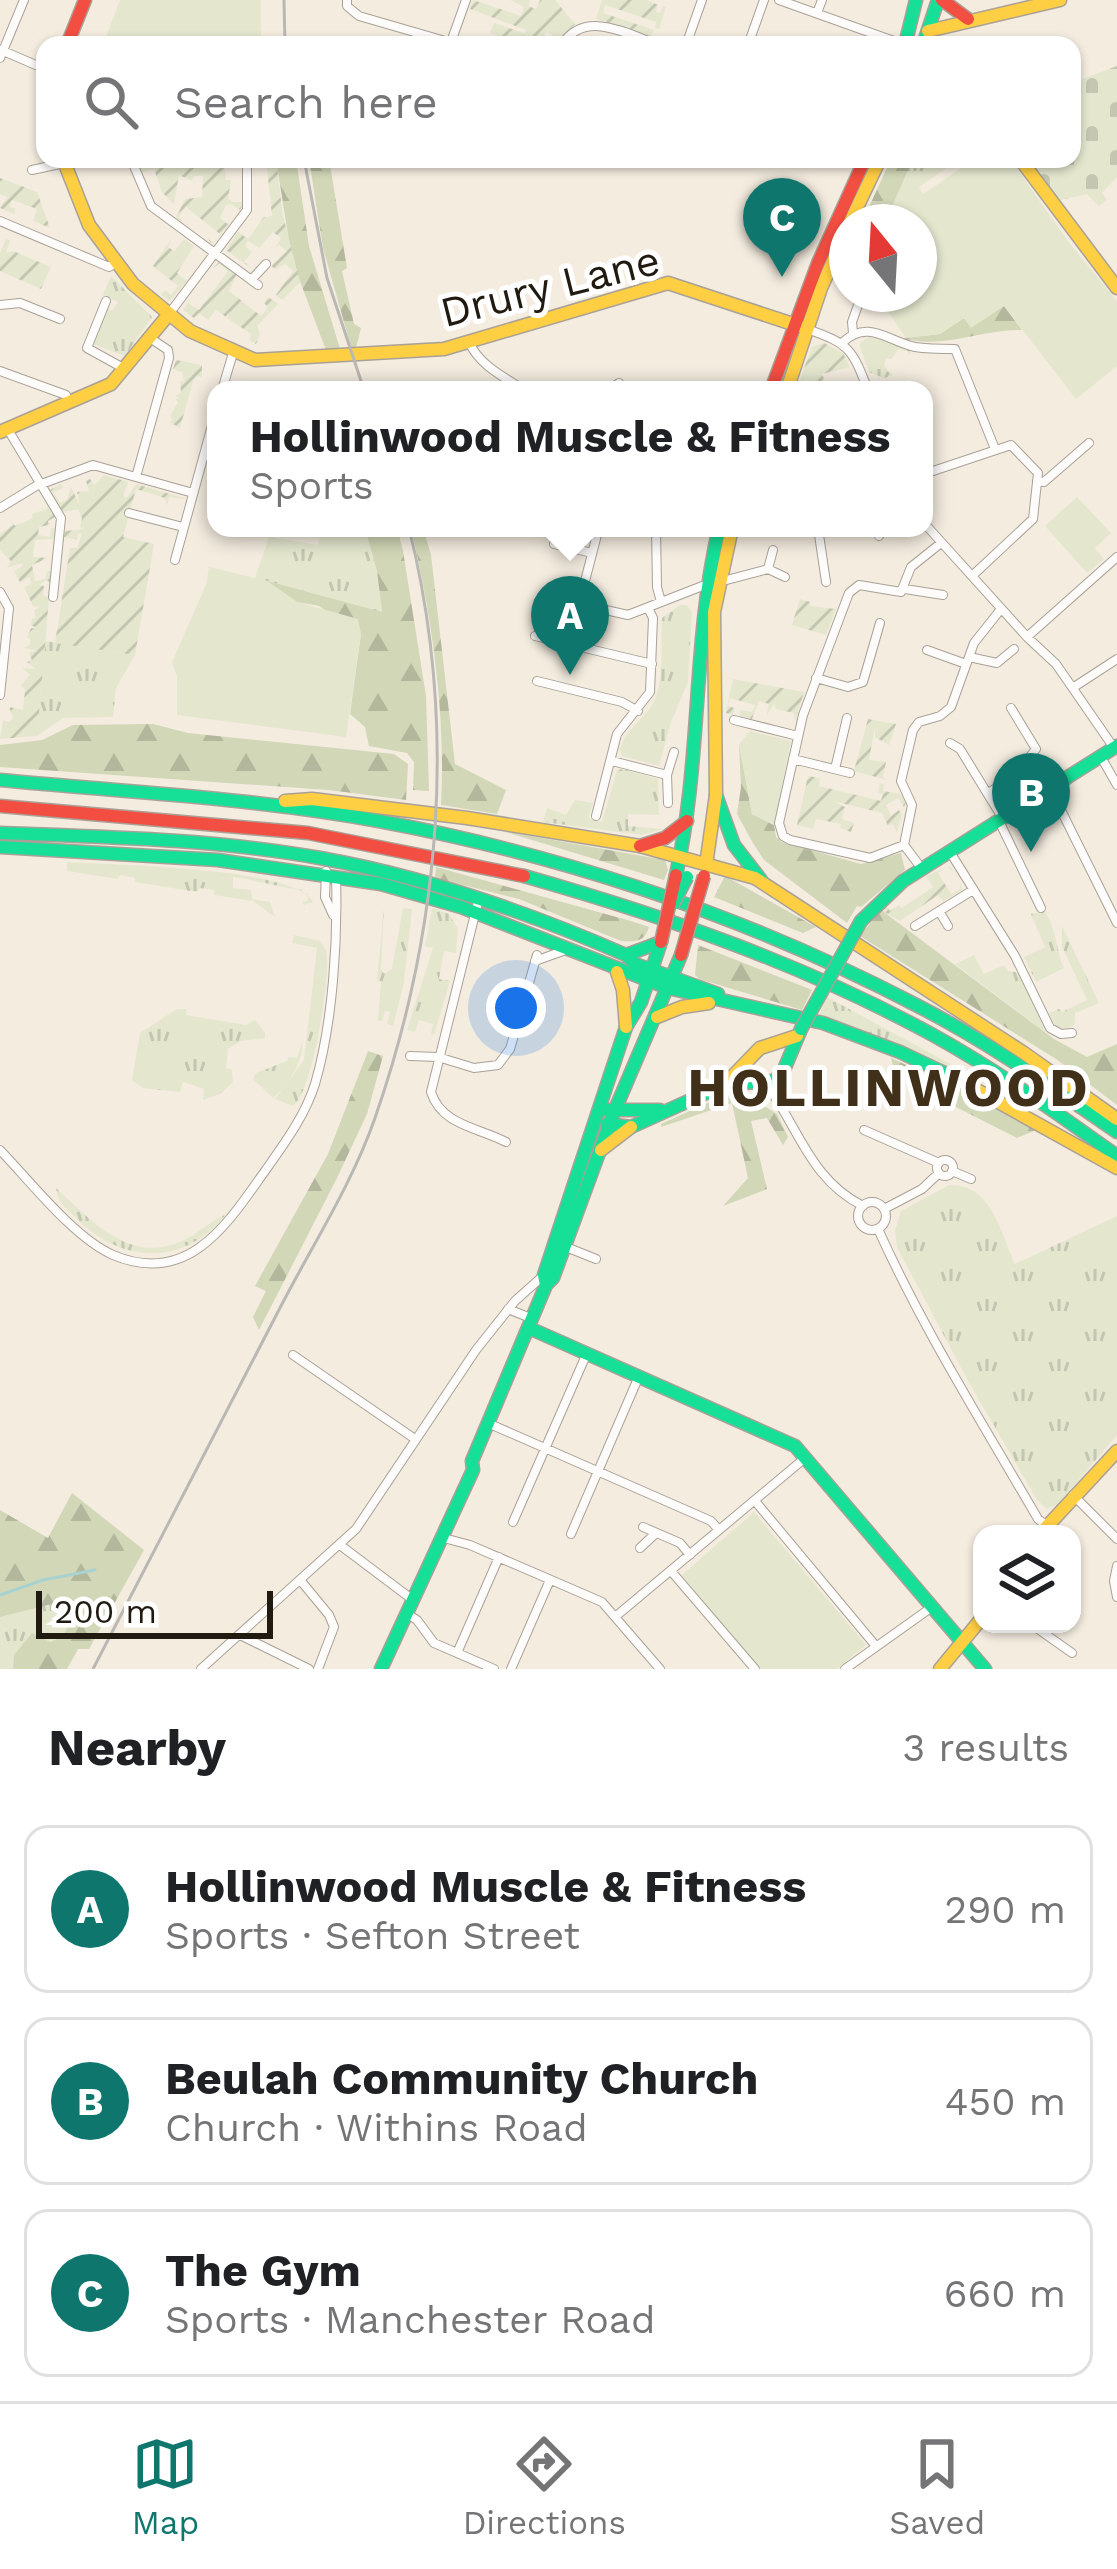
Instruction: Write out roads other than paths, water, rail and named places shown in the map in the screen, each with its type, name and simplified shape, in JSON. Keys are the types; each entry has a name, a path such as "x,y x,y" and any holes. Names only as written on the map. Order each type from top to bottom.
{"main road":[{"path":"71,36 86,0"},
{"path":"908,36 916,0"},
{"path":"927,36 940,0 969,20"},
{"path":"931,36 969,20 1060,0"},
{"path":"912,26 924,36"},
{"name":"Drury Lane","path":"65,168 74,200 114,264 170,314 233,353 267,361 420,351 469,342 668,283 801,327"},
{"path":"789,381 818,262 861,168"},
{"path":"859,204 876,168"},
{"path":"1027,168 1117,288"},
{"path":"775,381 829,270"},
{"path":"3,430 105,388 126,370 170,314"},
{"path":"696,863 688,821 696,760 698,668 718,537"},
{"path":"729,537 712,583 716,795 739,864 859,948 1073,1084 1117,1119"},
{"path":"598,1152 632,1126 726,1084 774,1081 861,921 880,899 1116,747"},
{"path":"0,779 262,803 469,837 563,861 710,909 844,965 914,1001 1070,1097 1117,1132"},
{"path":"560,1245 605,1116 627,1084 681,955 696,863 716,795"},
{"path":"262,803 312,799 467,818 649,847 696,863 739,864"},
{"path":"0,811 218,822 304,832 412,850 560,884 712,934 842,990 968,1057 1117,1156"},
{"path":"649,847 688,821"},
{"path":"0,833 204,845 331,868 567,928 626,956 651,976"},
{"path":"0,847 235,861 304,871 331,868 363,882 477,905 617,972 651,976 721,995 726,1001"},
{"path":"381,1669 445,1512 531,1323 598,1152 626,1027 651,976 682,876 696,863"},
{"path":"626,956 662,942"},
{"path":"617,972 626,1027"},
{"path":"671,982 701,1000"},
{"path":"657,1017 701,1000 726,1001 824,1024 921,1061 1006,1102 1117,1168"},
{"path":"726,1084 760,1048 799,1032"},
{"path":"771,1047 782,1054 784,1069"},
{"path":"752,1057 752,1072 762,1081"},
{"path":"627,1084 633,1100 644,1109"},
{"path":"605,1116 663,1110"},
{"path":"605,1116 632,1126"},
{"path":"531,1323 587,1353 784,1438 806,1457 985,1669"},
{"path":"1047,1525 1117,1451"},
{"path":"940,1669 973,1629"}],"street":[{"path":"24,0 1,53 36,66"},
{"path":"347,0 359,16 428,36"},
{"path":"457,36 466,0"},
{"path":"689,36 702,0"},
{"path":"751,36 764,0"},
{"path":"779,0 879,36"},
{"path":"817,14 822,0"},
{"path":"571,36 596,25 631,36"},
{"path":"32,170 39,168"},
{"path":"135,168 152,206 216,253 256,282 266,264"},
{"path":"170,314 248,208 247,168"},
{"path":"0,221 109,267 114,264"},
{"path":"88,257 102,249"},
{"path":"1104,272 1117,262"},
{"path":"106,301 87,348 126,370"},
{"path":"0,305 13,302 57,315"},
{"path":"853,333 855,312"},
{"path":"801,327 843,342 864,381"},
{"path":"843,342 866,330 915,347 955,350 994,449"},
{"path":"136,477 169,355 150,338"},
{"path":"469,342 473,353 510,381"},
{"path":"225,381 233,353"},
{"path":"0,371 66,395 69,403"},
{"path":"3,430 62,521 51,593"},
{"path":"175,560 207,443"},
{"path":"1037,482 1044,482 1089,443"},
{"path":"933,472 1011,445 1038,473 1033,519 972,576"},
{"path":"0,508 40,484 93,465 193,493"},
{"path":"129,513 183,527"},
{"path":"933,534 1074,687 1116,747"},
{"path":"596,537 578,604 628,615 712,583 768,569 785,577"},
{"path":"656,537 661,602"},
{"path":"819,537 826,582"},
{"path":"905,589 911,567 941,543"},
{"path":"554,544 592,553"},
{"path":"768,569 773,550"},
{"path":"1027,638 1117,557"},
{"path":"904,845 870,858 786,838 779,823 798,736 849,593 863,585 892,593 905,589 943,595"},
{"path":"0,592 9,608 0,695"},
{"path":"596,816 617,734 650,692 652,618 648,608"},
{"path":"922,869 904,845 912,805 902,777 913,730 951,707 979,634 1001,609"},
{"path":"816,678 848,687 866,685 880,623"},
{"path":"536,636 652,664"},
{"path":"927,650 998,663 1014,649"},
{"path":"1074,687 1117,659"},
{"path":"537,681 638,710"},
{"path":"988,793 1013,778 1036,749 1011,708"},
{"path":"835,769 847,718"},
{"path":"734,720 744,728 798,736"},
{"path":"950,743 960,748 988,793 1041,908"},
{"path":"668,803 674,752"},
{"path":"1102,757 1117,785"},
{"path":"793,759 850,773"},
{"path":"612,761 668,775"},
{"path":"1051,790 1117,923"},
{"path":"950,852 969,873 973,890 1050,1028 1072,1033"},
{"path":"326,897 331,868"},
{"path":"0,1150 91,1242 115,1256 170,1261 212,1240 286,1141 314,1088 336,957 333,915 337,897 331,868"},
{"path":"304,871 326,897 333,915"},
{"path":"337,897 363,882"},
{"path":"915,926 973,890"},
{"path":"477,905 430,1086 439,1110 449,1119 506,1142"},
{"path":"938,911 948,926"},
{"path":"520,962 570,950"},
{"path":"410,1056 438,1057 474,1068 498,1065 510,1049 535,961"},
{"path":"784,1069 784,1108"},
{"path":"762,1081 784,1108 800,1144 823,1176 863,1206 876,1203 884,1209 886,1219 878,1229"},
{"path":"864,1130 946,1175 952,1171 970,1179"},
{"path":"884,1209 922,1189 939,1168"},
{"path":"863,1206 862,1225 878,1229"},
{"path":"878,1229 891,1261 1041,1525"},
{"path":"560,1245 596,1259"},
{"path":"201,1669 301,1582 367,1516 508,1309 536,1278 545,1280"},
{"path":"508,1309 531,1323"},
{"path":"513,1522 587,1353"},
{"path":"292,1355 416,1439"},
{"path":"571,1534 639,1376"},
{"path":"488,1424 711,1521 719,1530"},
{"path":"615,1617 806,1457"},
{"path":"1073,1495 1117,1539"},
{"path":"755,1502 875,1645"},
{"path":"643,1527 680,1543 690,1555"},
{"path":"640,1548 656,1533"},
{"path":"439,1536 602,1603 659,1669"},
{"path":"339,1545 411,1597"},
{"path":"457,1654 499,1557"},
{"path":"1117,1566 1117,1597"},
{"path":"671,1570 755,1669"},
{"path":"511,1669 550,1580"},
{"path":"240,1635 314,1669 334,1628 301,1582"},
{"path":"845,1669 932,1607"},
{"path":"405,1612 434,1643 494,1669"},
{"path":"1044,1633 1072,1653"}],"waterway":[{"path":"0,1595 95,1570"}],"tram line":[{"path":"284,0 285,36"},
{"path":"306,168 327,278 361,381"},
{"path":"93,1669 344,1190 375,1118 397,1046 428,900 435,826 434,677 411,537"}],"place":[{"name":"The Gym","path":"782,277"},
{"name":"Hollinwood Muscle & Fitness","path":"570,675"},
{"name":"Beulah Community Church","path":"1031,852"}],"district":[{"name":"HOLLINWOOD","path":"889,1087"}]}
